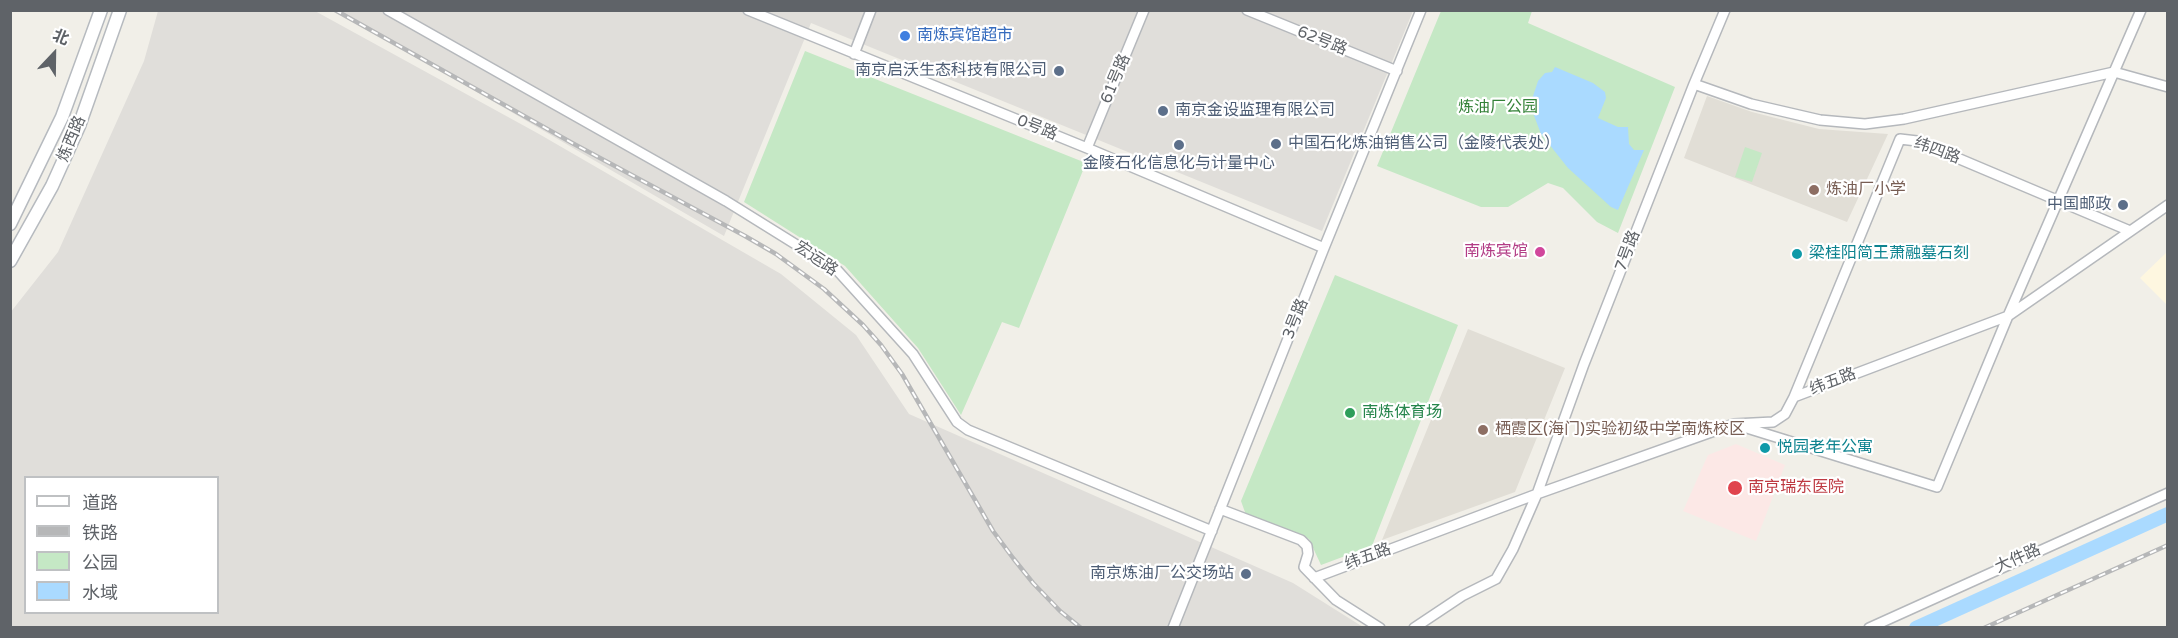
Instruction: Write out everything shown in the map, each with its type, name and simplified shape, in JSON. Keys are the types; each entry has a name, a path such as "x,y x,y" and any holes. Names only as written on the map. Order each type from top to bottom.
{"main road":[{"name":"炼西路","path":"10,224 62,117 101,10"},
{"name":"炼西路","path":"10,261 52,186 79,126 120,10"}],"street":[{"name":"宏运路","path":"388,10 716,195 837,270 913,354 957,422 968,430 1212,531"},
{"name":"0号路","path":"747,10 1087,148 1324,248"},
{"path":"854,54 871,10"},
{"name":"61号路","path":"1087,148 1144,10"},
{"name":"62号路","path":"1247,10 1396,71"},
{"name":"3号路","path":"1173,627 1421,10"},
{"name":"7号路","path":"1414,627 1496,579 1513,549 1537,494 1584,364 1725,10"},
{"path":"1734,424 1937,488 2008,316 2141,10"},
{"path":"1694,84 1751,104 1820,120 1866,124 1904,119 2114,72 2168,87"},
{"name":"纬四路","path":"1794,397 1900,139 1917,141 2130,231"},
{"name":"纬五路","path":"1314,578 1537,494 1734,424 1773,422 1785,414 1794,397 2008,316 2168,205"},
{"name":"大件路","path":"1869,627 2168,493"},
{"path":"1221,509 1300,540 1307,546 1308,554 1304,567 1314,578 1336,600 1380,627"}],"shaded area":[{"path":"158,11 315,11 539,134 781,274 856,335 909,414 1293,583 1363,627 11,627 10,313 58,252 144,61"},
{"path":"338,11 1413,11 1322,231 811,23 724,236"},
{"name":"炼油厂小学","path":"1707,96 1752,112 1819,129 1888,134 1847,222 1684,158"},
{"path":"2167,252 2167,305 2140,278"},
{"name":"栖霞区(海门)实验初级中学南炼校区","path":"1468,329 1565,368 1515,492 1382,540"},
{"name":"南京瑞东医院","path":"1736,444 1785,465 1756,541 1683,511 1708,455"}],"green space":[{"name":"炼油厂公园","path":"1441,11 1532,11 1528,23 1675,87 1618,233 1597,222 1563,188 1548,183 1508,207 1481,207 1377,166"},
{"path":"805,51 1086,163 1019,328 1002,322 961,415 918,348 845,266 744,202"},
{"path":"1745,147 1762,153 1752,182 1735,177"},
{"name":"南炼体育场","path":"1335,275 1458,325 1372,546 1321,565 1309,539 1246,515 1241,501"}],"water":[{"path":"1555,67 1593,83 1605,92 1606,98 1598,118 1618,127 1628,127 1629,144 1634,150 1644,150 1618,210 1611,207 1568,168 1541,134 1530,105 1538,81 1545,73 1552,72"}],"waterway":[{"path":"1916,628 2168,514"}],"railway":[{"path":"335,10 574,144 745,236 776,254 824,289 863,325 902,374 993,531 1013,558 1060,611 1081,628"},
{"path":"1984,628 2168,545"}],"place":[{"name":"南炼宾馆超市","path":"905,36"},
{"name":"南京启沃生态科技有限公司","path":"1059,71"},
{"name":"南京金设监理有限公司","path":"1163,111"},
{"name":"中国石化炼油销售公司（金陵代表处）","path":"1276,144"},
{"name":"金陵石化信息化与计量中心","path":"1179,145"},
{"name":"炼油厂小学","path":"1814,190"},
{"name":"中国邮政","path":"2123,205"},
{"name":"南炼宾馆","path":"1540,252"},
{"name":"梁桂阳简王萧融墓石刻","path":"1797,254"},
{"name":"南炼体育场","path":"1350,413"},
{"name":"栖霞区(海门)实验初级中学南炼校区","path":"1483,430"},
{"name":"悦园老年公寓","path":"1765,448"},
{"name":"南京瑞东医院","path":"1735,488"},
{"name":"南京炼油厂公交场站","path":"1246,574"}]}
